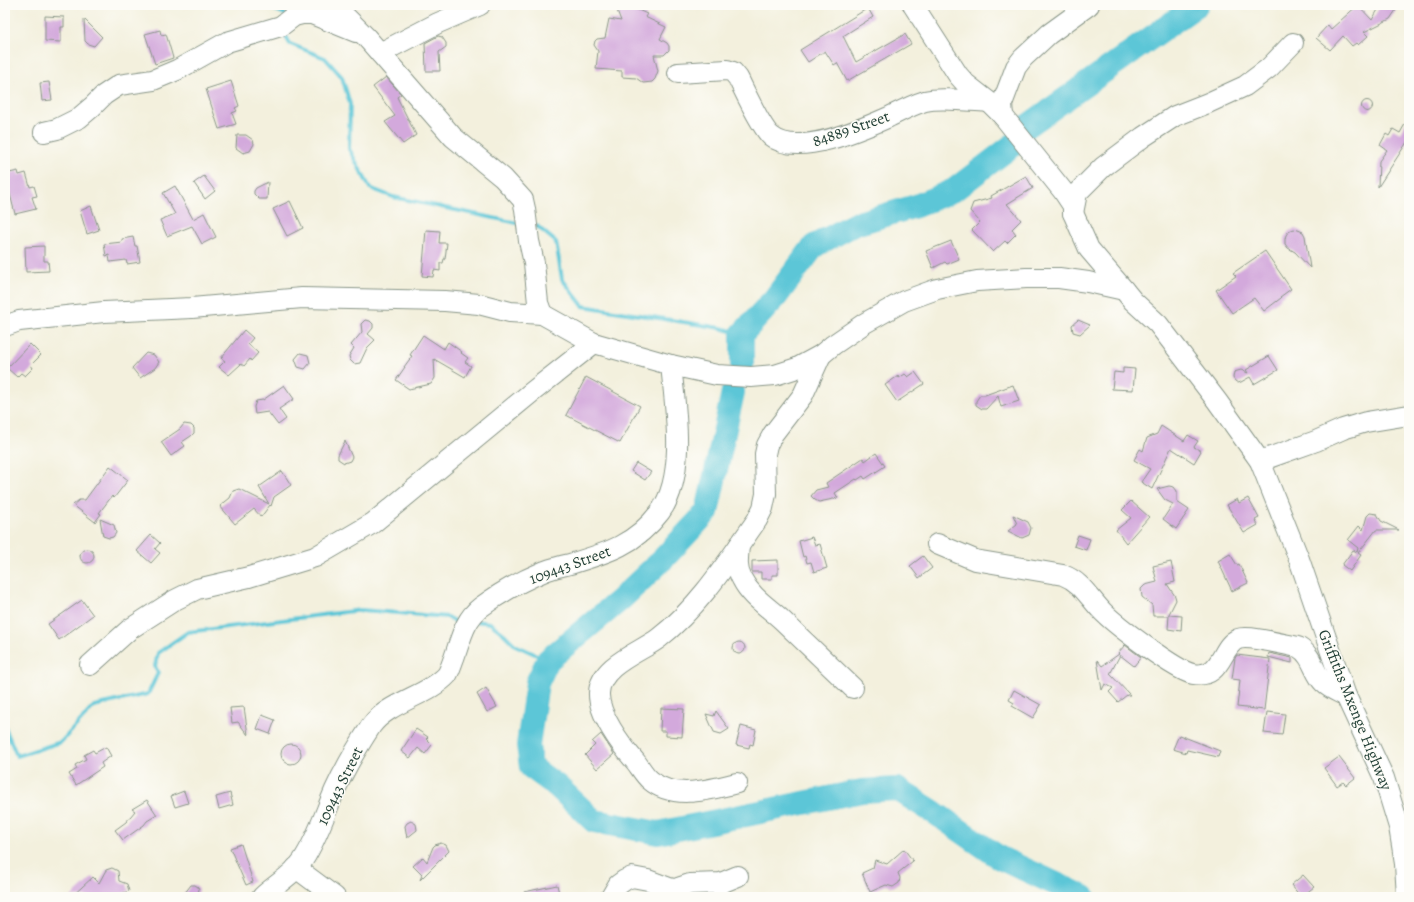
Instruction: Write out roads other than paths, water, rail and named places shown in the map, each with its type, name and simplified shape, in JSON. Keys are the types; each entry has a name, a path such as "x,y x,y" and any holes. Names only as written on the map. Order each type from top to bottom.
{"street":[{"path":"334,5 366,37 453,137 503,178 523,200 526,209 529,241 534,263 538,303 542,314"},
{"path":"380,53 438,23 480,5"},
{"name":"Griffiths Mxenge Highway","path":"913,5 958,75 1002,116 1063,191 1073,206 1073,213 1089,249 1133,301 1158,324 1217,401 1260,461 1299,559 1346,696 1384,778 1397,820 1404,864 1407,897"},
{"path":"1002,116 1002,104 1016,67 1023,58 1049,34 1089,5"},
{"path":"44,132 57,129 79,118 104,95 119,86 159,78 177,70 227,42 280,26 294,16 312,14 366,37"},
{"path":"1073,213 1077,193 1103,168 1143,137 1175,116 1245,86 1269,68 1293,44"},
{"name":"84889 Street","path":"678,73 719,70 733,72 738,78 765,129 771,136 790,145 818,142 856,131 913,105 927,101 988,102"},
{"path":"5,326 19,321 97,312 192,308 302,298 445,301 479,304 510,312 542,314 594,344 671,365 717,374 751,376 776,375 797,368 821,354 865,323 904,302 937,290 978,280 1059,278 1088,282 1124,290"},
{"path":"90,665 130,629 175,600 197,589 249,577 315,556 373,523 532,392 594,344"},
{"path":"737,783 686,792 663,787 651,780 633,759 602,713 599,693 602,682 611,669 659,638 695,604 712,584 757,520 763,508 766,494 765,454 767,445 773,434 803,395 821,354"},
{"name":"109443 Street","path":"262,897 296,868 308,852 336,788 372,724 384,714 409,698 434,685 447,674 452,664 465,625 479,608 502,592 545,571 593,557 626,543 637,537 661,511 670,491 676,465 676,417 671,365"},
{"path":"1260,461 1316,441 1343,429 1366,422 1409,415"},
{"path":"937,544 975,560 1063,575 1072,578 1086,591 1103,612 1183,671 1192,674 1209,672 1218,664 1233,642 1240,639 1255,639 1286,644 1303,650 1323,682 1346,696"},
{"path":"739,546 739,570 742,579 753,596 774,613 853,688"},
{"path":"296,868 335,897"},
{"path":"611,897 618,885 632,877 648,880 672,889 690,884 721,883 738,876"}],"waterway":[{"path":"272,5 273,9 285,14"},
{"path":"1022,130 1197,5"},
{"path":"283,31 290,44 325,58 342,77 350,104 349,149 370,188 393,197 522,224"},
{"path":"742,367 742,334 775,298 814,246 855,224 916,206 954,190 1013,145"},
{"path":"532,226 537,226 556,242 562,279 583,306 721,328 742,334"},
{"path":"733,392 707,512 662,560 620,600 548,660 537,683 528,745 531,767 557,786 594,821 658,833 862,791 897,789 935,813 1000,858 1084,897"},
{"path":"5,728 17,756 61,742 94,706 148,694 158,673 155,666 158,653 188,632 361,610 448,617 458,623"},
{"path":"475,621 490,623 515,645 548,660"}]}
